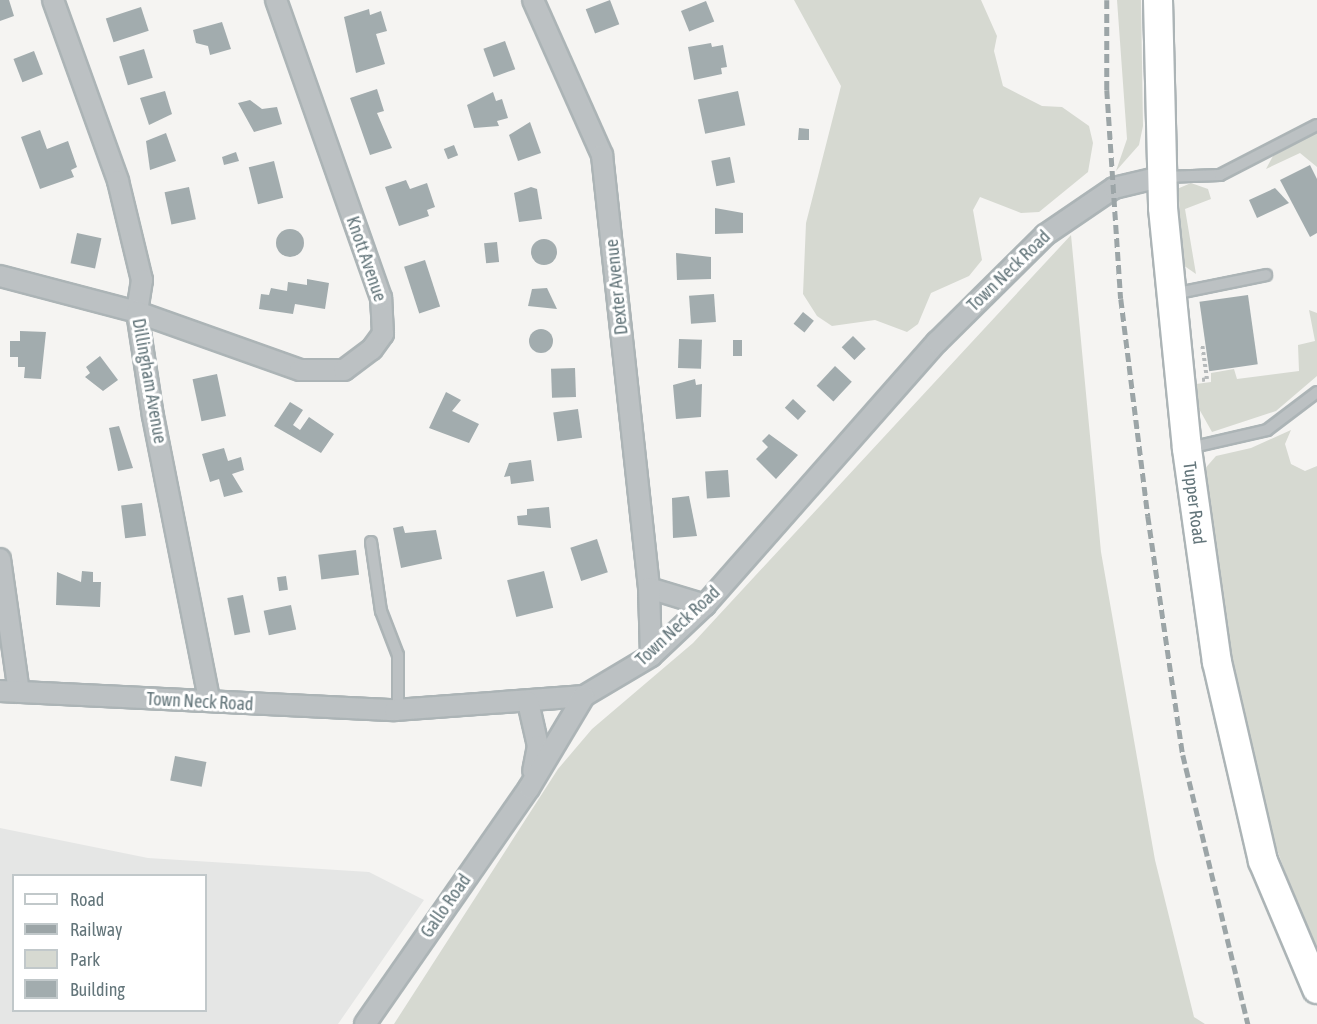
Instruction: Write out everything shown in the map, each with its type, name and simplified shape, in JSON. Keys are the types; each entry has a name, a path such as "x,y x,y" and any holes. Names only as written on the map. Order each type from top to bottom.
{"main road":[{"name":"Tupper Road","path":"1158,0 1160,177 1170,294 1187,449 1217,662 1243,794 1274,895 1317,989"}],"street":[{"name":"Dillingham Avenue","path":"54,0 118,181 142,280 137,312 209,700"},
{"name":"Knott Avenue","path":"0,276 137,312 310,371 344,370 383,334 381,298 276,0"},
{"name":"Dexter Avenue","path":"533,0 602,155 649,588 651,656"},
{"name":"Town Neck Road","path":"10,692 398,710 584,696 651,656 705,605 938,342 1029,249 1094,199 1122,185 1160,177"},
{"path":"0,559 10,692"},
{"path":"649,588 705,605"},
{"name":"Gallo Road","path":"365,1024 529,788 584,696"},
{"name":"Gallo Road","path":"528,702 538,746 529,788"}],"lane":[{"path":"1160,177 1220,175 1317,125"},
{"path":"1170,294 1266,275"},
{"path":"1187,449 1267,430 1317,392"},
{"path":"371,542 381,611 398,655 398,710"}],"shaded area":[{"path":"0,828 148,858 369,872 424,900 338,1024 0,1024"}],"green space":[{"path":"794,0 981,0 997,36 994,51 1003,86 1042,106 1062,107 1089,126 1093,143 1088,172 1039,212 1021,213 980,197 973,210 982,260 969,276 931,293 918,324 907,332 875,320 832,326 817,316 803,294 806,223 841,86"},
{"path":"1117,0 1141,0 1143,126 1139,145 1116,171 1127,139"},
{"path":"1317,132 1317,167 1300,153 1266,169 1273,156"},
{"path":"1191,183 1208,189 1211,199 1185,209 1196,274 1183,265 1179,200 1174,200 1177,189"},
{"path":"1071,235 1101,552 1155,860 1194,1017 1205,1024 394,1024 558,769 592,729 693,643"},
{"path":"1309,310 1317,313 1317,376 1276,411 1212,432 1198,407 1196,384 1211,382 1211,373 1234,369 1237,379 1299,371 1298,345 1315,341"},
{"path":"1291,430 1285,444 1291,464 1305,471 1317,466 1317,957 1268,826 1239,697 1202,472 1216,456 1251,448"}],"building":[{"path":"0,0 9,0 14,16 0,21"},
{"path":"610,0 619,24 595,34 586,9"},
{"path":"706,1 714,21 689,32 681,11"},
{"path":"141,7 149,31 114,42 106,18"},
{"path":"369,9 370,15 381,11 387,31 376,34 385,64 356,73 344,17"},
{"path":"222,22 231,49 210,55 208,46 196,43 193,30"},
{"path":"505,41 515,69 494,77 483,49"},
{"path":"711,43 712,47 723,45 727,67 721,68 722,74 694,80 688,47"},
{"path":"144,49 153,78 128,85 119,57"},
{"path":"34,51 43,74 22,82 13,59"},
{"path":"377,89 384,111 377,113 392,148 370,155 350,98"},
{"path":"165,91 172,114 149,125 140,98"},
{"path":"738,91 745,125 705,134 698,100"},
{"path":"493,92 496,101 502,99 508,118 497,121 499,126 474,128 467,105"},
{"path":"250,100 262,109 277,107 282,124 254,132 238,103"},
{"path":"530,122 541,153 518,161 509,135"},
{"path":"799,128 809,129 809,140 798,140"},
{"path":"40,130 47,149 68,141 77,167 71,170 74,177 40,189 21,137"},
{"path":"166,133 176,161 150,170 146,141"},
{"path":"454,145 458,155 448,159 444,149"},
{"path":"236,152 239,161 224,165 222,157"},
{"path":"730,157 735,183 716,186 711,161"},
{"path":"274,161 283,198 258,204 249,167"},
{"path":"1310,165 1317,179 1317,233 1310,237 1280,180"},
{"path":"406,180 410,189 427,183 435,207 427,210 429,216 399,226 385,187"},
{"path":"189,187 196,219 171,224 165,192"},
{"path":"531,187 537,189 542,219 519,222 514,193"},
{"path":"1275,188 1289,203 1257,218 1249,200"},
{"path":"715,208 743,213 743,233 715,234"},
{"path":"290,229 300,233 304,243 300,253 290,257 280,253 276,243 280,233"},
{"path":"77,233 101,238 95,269 71,263"},
{"path":"544,239 554,242 557,252 554,262 544,265 534,262 531,252 534,242"},
{"path":"497,242 499,262 486,263 484,243"},
{"path":"676,253 711,257 711,279 677,280"},
{"path":"425,260 440,307 419,313 404,267"},
{"path":"307,279 329,283 325,309 295,304 293,314 259,309 261,294 269,295 271,288 287,291 288,282 307,285"},
{"path":"547,288 557,309 528,306 532,289"},
{"path":"714,294 716,322 691,324 689,296"},
{"path":"1248,295 1258,364 1209,371 1199,302"},
{"path":"803,312 814,321 804,332 794,324"},
{"path":"541,329 550,332 553,341 550,350 541,353 532,350 529,341 532,332"},
{"path":"20,331 46,332 41,379 24,378 25,367 18,367 18,357 10,357 10,341 20,341"},
{"path":"853,336 866,349 854,360 842,347"},
{"path":"679,339 702,340 701,369 678,368"},
{"path":"733,340 742,340 742,356 733,356"},
{"path":"100,356 118,380 103,391 85,377 90,373 86,367"},
{"path":"835,366 852,382 833,401 817,386"},
{"path":"575,368 576,397 552,398 551,369"},
{"path":"217,374 226,416 201,421 193,379"},
{"path":"695,379 696,385 702,384 701,417 676,419 673,385"},
{"path":"446,392 461,400 452,411 479,424 469,443 429,428"},
{"path":"793,399 806,411 798,420 785,408"},
{"path":"290,402 303,410 293,425 300,430 309,417 334,434 321,453 274,426"},
{"path":"578,409 582,438 557,441 553,412"},
{"path":"119,426 133,468 118,471 109,428"},
{"path":"769,434 798,455 776,479 756,459 768,447 762,441"},
{"path":"224,448 228,461 241,457 244,470 232,474 243,492 224,497 219,479 210,482 202,454"},
{"path":"531,460 534,481 511,484 510,476 504,477 509,463"},
{"path":"728,470 730,497 707,499 705,472"},
{"path":"689,496 697,536 673,538 672,498"},
{"path":"142,503 146,536 125,538 121,506"},
{"path":"549,507 551,528 518,525 517,516 527,515 527,509"},
{"path":"403,526 405,533 436,530 442,559 401,568 393,528"},
{"path":"597,539 608,572 581,581 570,548"},
{"path":"356,550 359,575 321,579 318,555"},
{"path":"82,571 93,572 93,582 101,582 100,607 56,605 57,572 81,582"},
{"path":"544,571 553,608 516,617 507,580"},
{"path":"286,576 288,590 279,591 277,577"},
{"path":"243,595 250,632 235,635 227,598"},
{"path":"291,605 296,629 269,635 264,611"},
{"path":"175,756 206,762 202,787 170,781"}],"railway":[{"path":"1107,0 1107,90 1121,299 1148,516 1183,755 1248,1024"}]}
